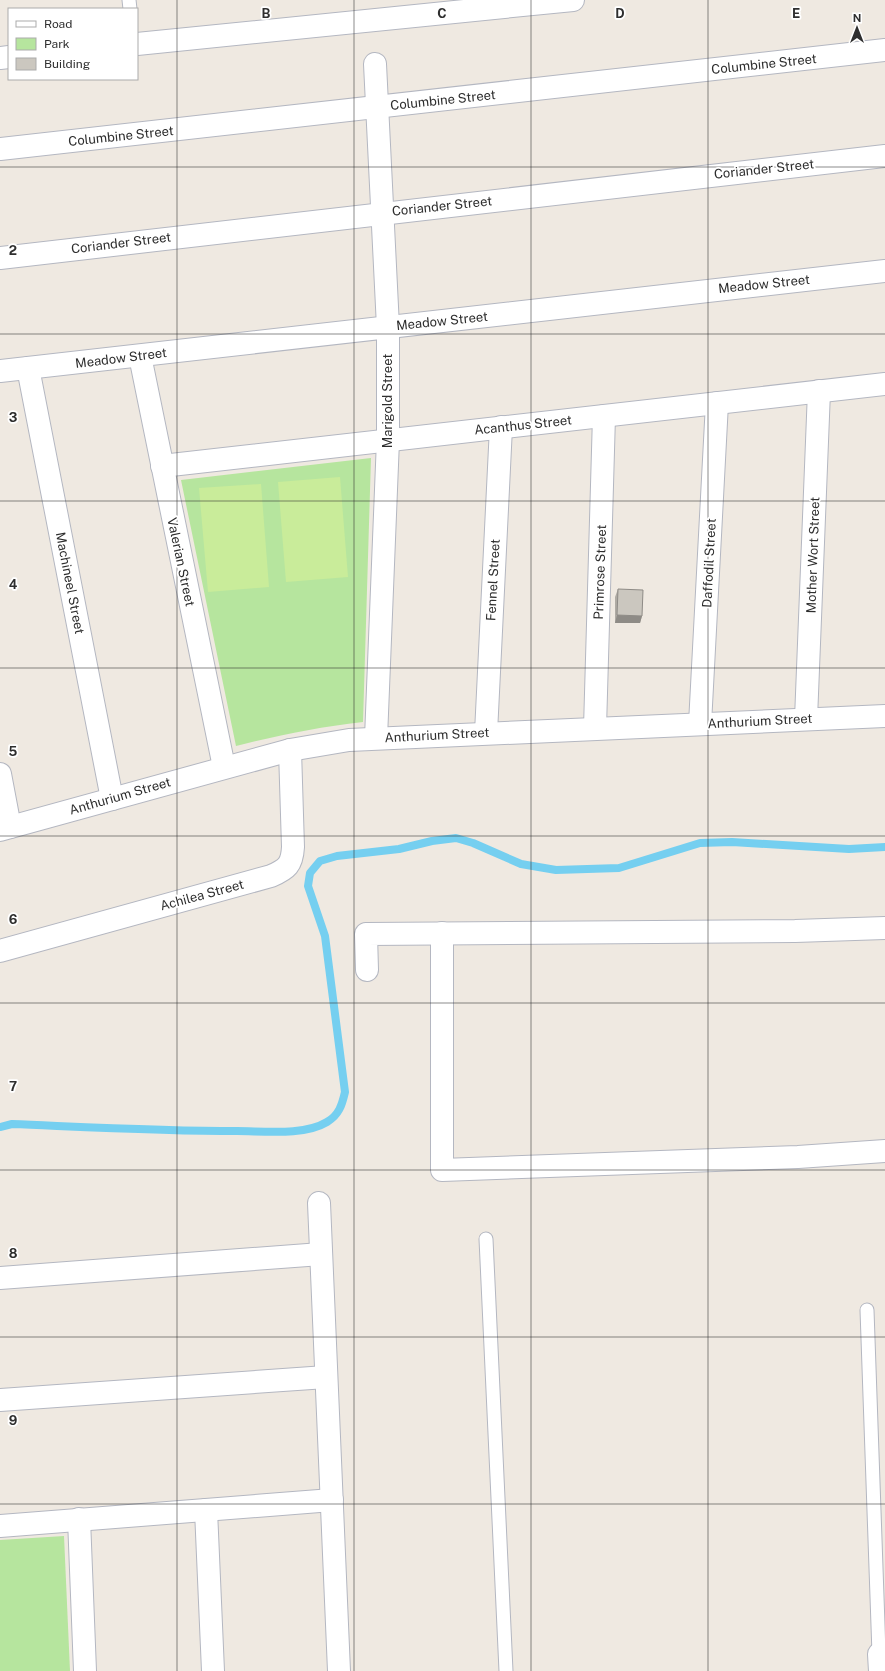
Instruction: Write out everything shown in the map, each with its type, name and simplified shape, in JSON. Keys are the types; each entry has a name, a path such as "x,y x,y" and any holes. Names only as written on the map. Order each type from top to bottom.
{"street":[{"path":"138,44 573,0"},
{"name":"Columbine Street","path":"0,149 885,50"},
{"name":"Marigold Street","path":"375,64 388,327 388,440 376,738"},
{"name":"Coriander Street","path":"0,258 383,212 885,156"},
{"name":"Meadow Street","path":"0,371 885,270"},
{"name":"Valerian Street","path":"140,356 224,767"},
{"name":"Machineel Street","path":"28,368 112,799"},
{"name":"Acanthus Street","path":"162,466 885,384"},
{"name":"Mother Wort Street","path":"806,719 819,391"},
{"name":"Daffodil Street","path":"700,724 717,403"},
{"name":"Primrose Street","path":"595,728 604,416"},
{"name":"Fennel Street","path":"486,733 501,427"},
{"name":"Anthurium Street","path":"5,829 224,767 290,750 349,740 885,716"},
{"name":"Achilea Street","path":"0,951 281,872 289,865 293,856 294,847 290,750"},
{"path":"0,774 5,829"},
{"path":"367,970 366,934 787,931 885,928"},
{"path":"442,933 442,1170 798,1157 885,1151"},
{"path":"319,1202 340,1671"},
{"path":"0,1278 321,1254"},
{"path":"0,1400 326,1377"},
{"path":"0,1526 332,1500"},
{"path":"206,1510 213,1671"},
{"path":"79,1519 84,1671"}],"lane":[{"path":"486,1239 506,1671"},
{"path":"867,1310 879,1663"}],"green space":[{"path":"371,458 363,722 330,726 236,746 181,480"},
{"path":"340,477 348,577 286,582 278,482"},
{"path":"261,484 269,587 208,592 199,488"},
{"path":"64,1536 70,1671 0,1671 0,1540"}],"building":[{"path":"618,589 643,590 642,616 617,615"}],"waterway":[{"path":"0,1127 12,1124 153,1130 284,1132 318,1126 331,1119 339,1109 345,1092 325,936 308,886 310,873 320,861 337,856 399,849 432,841 456,838 473,843 521,864 556,870 619,868 700,843 732,842 849,849 885,847"}]}
